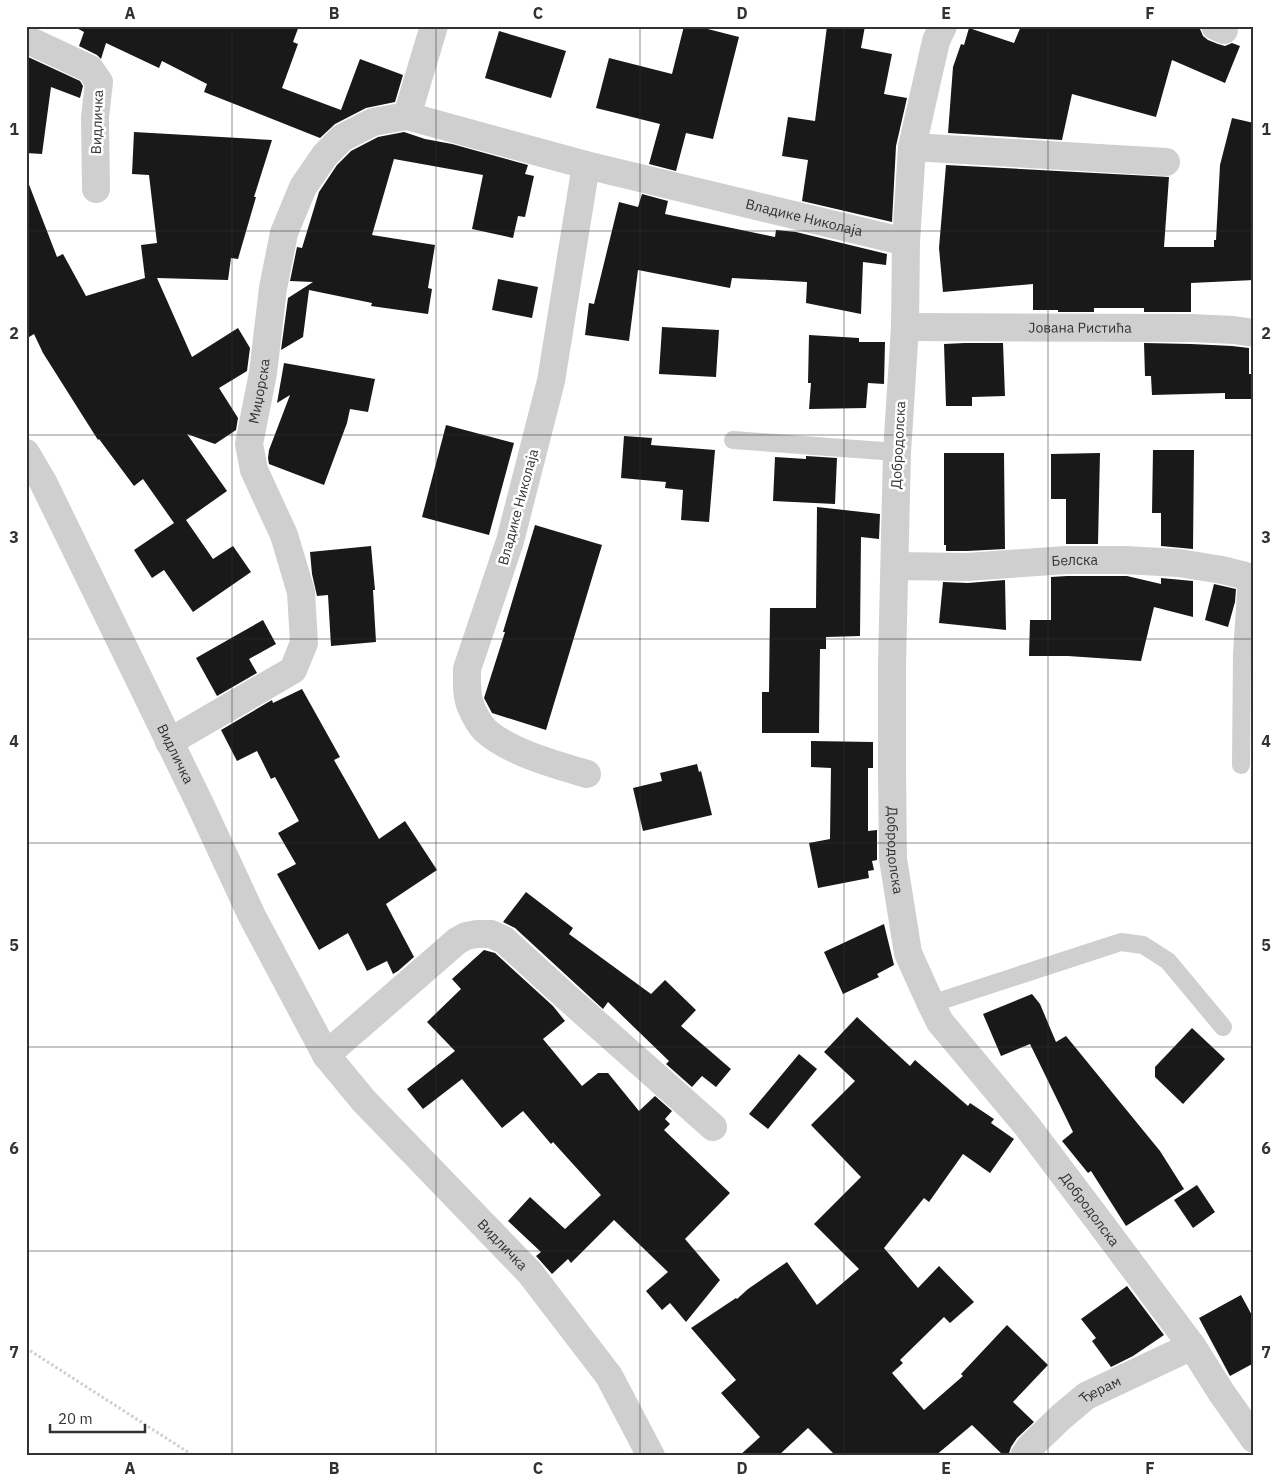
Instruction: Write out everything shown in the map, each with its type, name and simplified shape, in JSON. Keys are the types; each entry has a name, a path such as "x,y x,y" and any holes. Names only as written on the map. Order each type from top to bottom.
{"street":[{"path":"407,116 434,26"},
{"name":"Добродолска","path":"943,26 936,41 912,147 906,242 905,327 897,452 892,664 893,858 908,953 940,1022 1027,1126 1192,1346 1254,1439"},
{"name":"Видличка","path":"26,40 90,69 99,82 95,117 96,189"},
{"name":"Владике Николаја","path":"407,116 586,165 906,242"},
{"name":"Миџорска","path":"169,742 293,670 304,643 301,592 284,535 254,470 249,444 263,372 272,288 284,233 302,187 325,155 342,138 373,122 407,116"},
{"path":"912,147 1166,162"},
{"name":"Владике Николаја","path":"586,165 551,381 510,541 467,669 467,690 470,707 485,730 506,744 540,760 588,774"},
{"name":"Јована Ристића","path":"905,327 1191,328 1234,330 1254,334"},
{"name":"Видличка","path":"26,453 43,482 200,804 252,916 326,1055 364,1100 530,1272 609,1376 651,1456"},
{"name":"Белска","path":"895,566 967,567 1066,560 1124,560 1179,564 1222,570 1250,577"},
{"path":"326,1055 457,941 466,936 491,934 504,940 713,1127"},
{"name":"Ђерам","path":"1024,1456 1030,1447 1086,1396 1192,1346"}],"lane":[{"path":"733,440 897,452"},
{"path":"1240,765 1242,654 1250,577"},
{"path":"930,1004 1121,942 1144,945 1168,961 1223,1027"}],"path":[{"path":"26,1348 194,1456"}],"building":[{"path":"73,26 299,26 293,42 298,44 282,88 341,110 360,59 403,75 395,102 366,108 335,124 320,138 204,92 207,84 162,61 159,68 106,43 101,59 79,46 84,32"},
{"path":"684,26 696,26 739,37 713,139 686,133 676,171 649,164 660,124 596,108 609,58 672,74"},
{"path":"827,26 865,26 861,48 892,54 884,94 907,98 896,146 892,222 802,201 808,160 782,156 788,117 815,121"},
{"path":"1021,26 1193,26 1200,29 1203,36 1208,40 1225,46 1232,43 1240,46 1225,83 1172,60 1156,117 1072,94 1062,140 948,133 953,67 961,44 964,45 969,28 1014,43"},
{"path":"499,31 566,51 551,98 485,78"},
{"path":"26,56 80,81 83,86 80,98 51,87 42,154 26,153"},
{"path":"1232,118 1254,123 1254,280 1191,283 1191,312 1144,312 1144,308 1094,308 1094,312 1033,310 1033,284 943,292 939,248 946,165 1169,177 1164,247 1214,247 1220,165"},
{"path":"134,132 272,140 254,197 256,197 238,259 231,258 228,280 157,278 192,357 238,328 250,348 247,371 219,388 238,418 236,430 215,444 187,434 227,491 186,520 213,559 233,546 251,572 193,612 164,570 152,578 134,550 174,523 143,479 134,486 98,440 43,353 34,334 26,339 26,182 28,182 57,257 63,254 86,296 145,278 141,245 157,243 149,175 132,174"},
{"path":"404,132 528,165 525,174 534,176 525,217 518,216 513,238 472,229 483,175 394,159 372,235 435,245 428,288 432,289 428,314 371,306 372,303 309,290 303,337 281,350 288,298 313,282 290,281 297,247 302,248 319,192 337,165 351,151 378,137"},
{"path":"642,194 668,201 665,214 775,237 776,230 796,232 887,254 886,265 863,262 861,314 806,303 807,282 732,278 730,288 638,270 629,341 585,335 589,303 594,304 619,202 638,207"},
{"path":"498,279 538,287 532,318 492,310"},
{"path":"662,327 719,330 716,377 659,374"},
{"path":"809,335 859,338 859,342 885,342 884,384 868,383 866,408 809,409 811,383 808,383"},
{"path":"1003,343 1005,396 972,397 972,406 946,406 944,344"},
{"path":"1144,343 1249,348 1249,374 1254,374 1254,399 1225,399 1225,393 1152,395 1151,376 1145,376"},
{"path":"284,363 375,379 368,412 350,409 347,423 324,485 269,464 269,450 290,395 277,403"},
{"path":"446,425 514,443 489,535 422,517"},
{"path":"624,436 652,438 651,445 715,450 709,522 681,520 683,490 665,488 666,482 621,478"},
{"path":"1153,450 1194,450 1193,549 1161,546 1161,513 1152,513"},
{"path":"944,453 1004,453 1005,549 946,551 946,545 944,545"},
{"path":"1100,453 1098,544 1066,544 1066,499 1051,499 1051,454"},
{"path":"806,456 837,458 835,504 773,501 775,457 806,459"},
{"path":"817,507 880,514 879,539 861,537 860,636 826,637 826,649 820,649 819,733 762,733 762,692 769,692 770,608 816,608"},
{"path":"535,525 602,545 546,730 492,713 484,698"},
{"path":"371,546 375,590 373,590 376,642 331,646 328,595 317,596 310,552"},
{"path":"1127,576 1161,584 1161,578 1193,581 1193,617 1154,607 1141,661 1068,656 1029,656 1030,620 1051,620 1051,577"},
{"path":"1005,580 1006,630 939,623 943,582 968,583"},
{"path":"1214,584 1236,589 1235,602 1228,627 1205,620"},
{"path":"263,620 276,644 249,659 257,673 217,696 196,658"},
{"path":"302,689 340,757 334,760 379,839 405,821 437,870 386,904 414,957 393,974 387,961 367,971 348,933 319,950 277,874 296,864 278,833 299,821 275,777 271,779 257,751 237,761 221,730 272,700 273,703"},
{"path":"811,741 873,742 873,768 868,768 868,831 877,830 877,860 872,861 874,870 868,871 869,878 818,888 809,843 830,839 831,768 811,767"},
{"path":"697,764 699,772 701,771 712,815 643,831 633,788 662,781 660,773"},
{"path":"526,892 573,928 569,934 651,994 665,980 696,1010 681,1026 731,1069 716,1087 702,1076 692,1087 666,1064 669,1061 608,1002 603,1009 515,928 503,922"},
{"path":"884,924 894,965 877,974 879,977 843,994 824,952"},
{"path":"484,950 495,953 553,1006 565,1021 543,1039 582,1086 598,1073 608,1073 639,1111 655,1096 672,1111 665,1119 670,1124 664,1130 730,1193 685,1239 720,1280 686,1322 670,1303 662,1310 646,1291 668,1272 614,1220 571,1263 568,1259 552,1274 536,1256 541,1252 508,1221 530,1197 565,1229 601,1195 553,1142 551,1144 523,1111 502,1128 462,1079 423,1109 407,1089 455,1051 427,1022 461,989 452,979"},
{"path":"1032,994 1040,1004 1056,1042 1066,1036 1160,1151 1184,1189 1126,1226 1091,1171 1088,1173 1062,1141 1073,1132 1030,1044 1001,1056 983,1014"},
{"path":"857,1017 910,1066 915,1060 968,1106 970,1103 994,1119 991,1123 1014,1139 990,1173 963,1154 929,1202 924,1198 884,1248 918,1288 939,1266 974,1302 950,1323 944,1317 900,1360 903,1363 892,1373 924,1410 963,1376 961,1374 1007,1325 1048,1365 1013,1402 1034,1422 1017,1438 1008,1456 1004,1456 972,1425 935,1456 836,1456 808,1428 778,1456 739,1456 760,1437 721,1393 736,1380 691,1328 737,1299 787,1262 817,1305 859,1269 814,1224 861,1177 811,1125 855,1081 824,1052"},
{"path":"1192,1028 1225,1059 1183,1104 1155,1077 1155,1067"},
{"path":"799,1054 817,1069 768,1129 749,1114"},
{"path":"1197,1185 1215,1212 1193,1228 1174,1200"},
{"path":"1127,1286 1164,1335 1133,1356 1111,1367 1092,1341 1096,1338 1081,1319"},
{"path":"1241,1295 1254,1319 1254,1363 1230,1376 1199,1318"}]}
